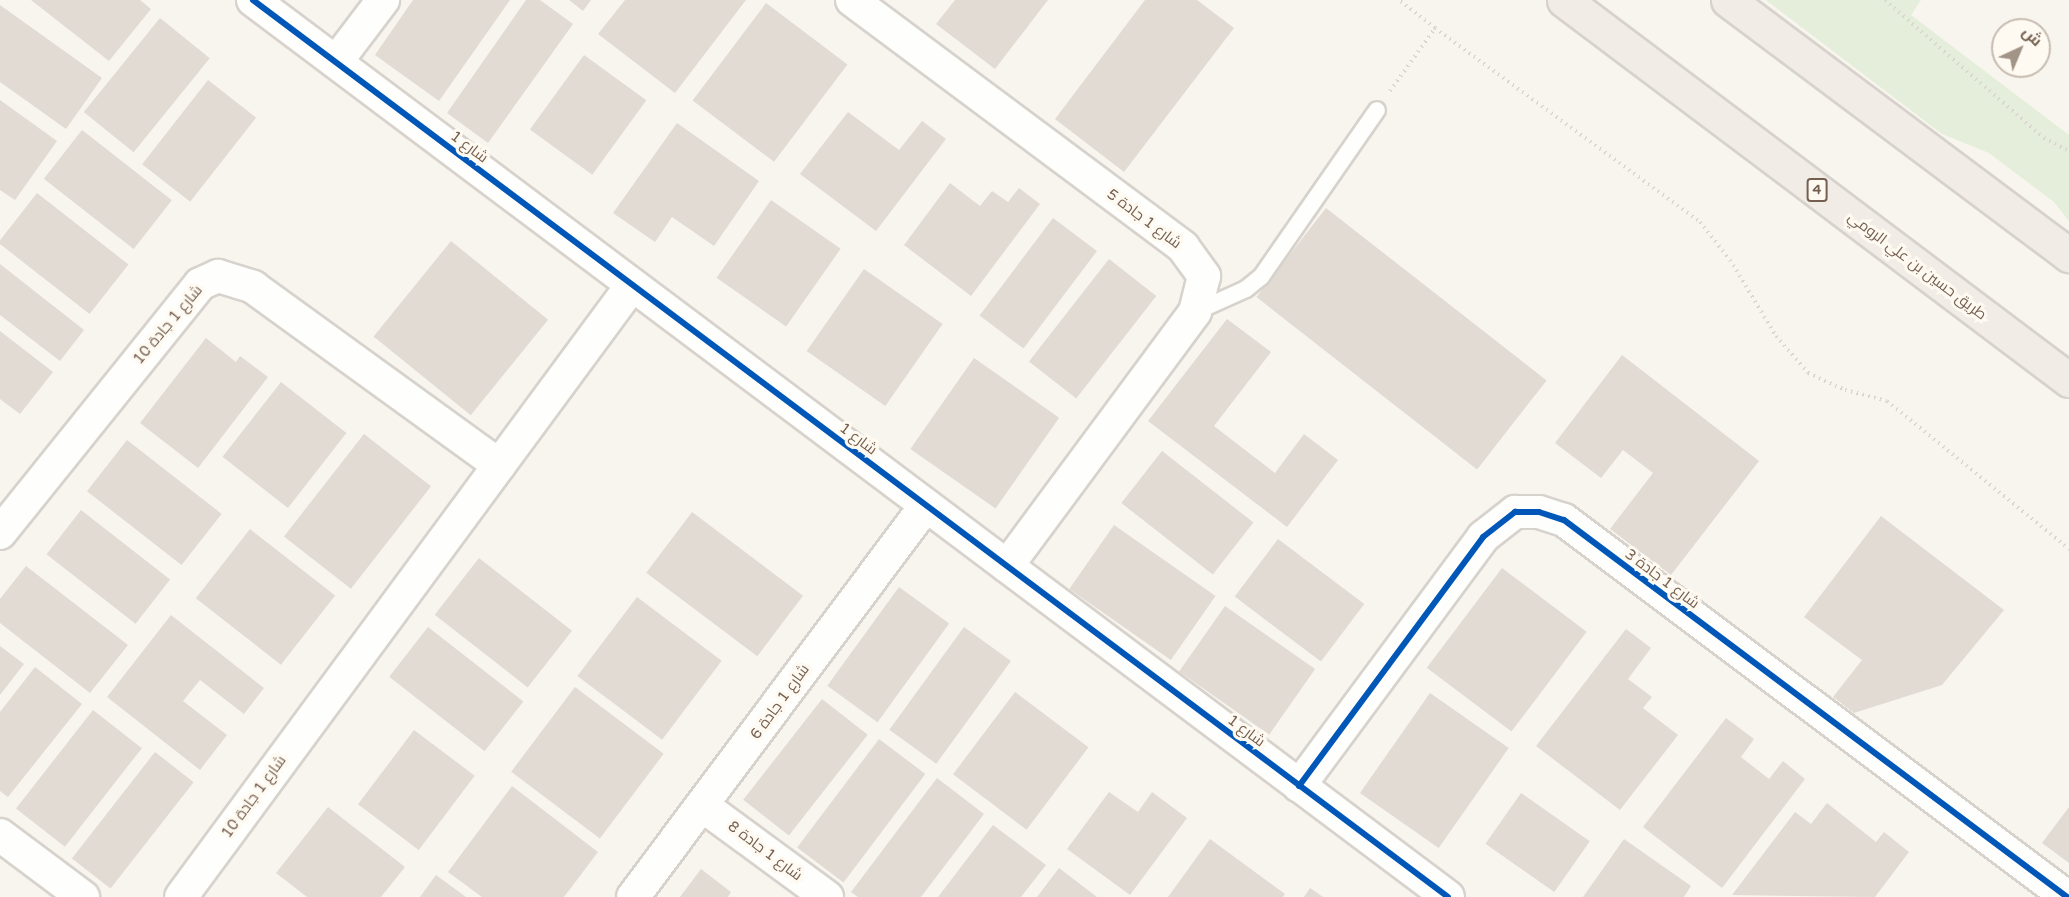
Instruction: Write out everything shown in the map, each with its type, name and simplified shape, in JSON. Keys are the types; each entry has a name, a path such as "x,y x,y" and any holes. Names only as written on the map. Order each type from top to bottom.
{"highway":[{"name":"طريق حسين بن علي الرومي","path":"1564,0 2069,380"},
{"path":"1728,0 2069,255"}],"street":[{"name":"شارع 1","path":"253,0 1448,897"},
{"path":"336,62 383,0"},
{"name":"شارع 1 جادة 5","path":"852,0 1183,247 1204,276 1195,312 1006,566"},
{"name":"شارع 1 جادة 10","path":"0,533 200,284 218,276 253,287 499,465"},
{"name":"شارع 1 جادة 10","path":"181,897 632,285"},
{"name":"شارع 1 جادة 6","path":"633,897 926,505"},
{"name":"شارع 1 جادة 3","path":"1299,786 1483,537 1515,512 1539,512 1564,520 2067,897"},
{"name":"شارع 1 جادة 8","path":"703,806 827,897"},
{"path":"0,835 83,897"}],"lane":[{"path":"1195,312 1246,289 1261,278 1377,110"}],"path":[{"path":"1399,0 1700,222 1730,260 1776,336 1808,373 1845,390 1887,401 2069,549"},
{"path":"1885,0 2044,138 2069,151"},
{"path":"1377,110 1435,28"}],"green space":[{"path":"1766,0 1921,0 1911,15 2069,135 2069,221 2054,202 1989,153 1942,134"}],"building":[{"path":"31,0 140,0 151,9 109,61"},
{"path":"413,0 510,0 439,101 375,55"},
{"path":"526,0 540,0 573,24 488,143 447,113"},
{"path":"569,0 591,0 583,11"},
{"path":"625,0 746,0 675,93 598,34"},
{"path":"955,0 1048,0 995,69 936,24"},
{"path":"1145,0 1197,0 1234,28 1124,172 1055,119"},
{"path":"766,3 847,64 774,162 693,100"},
{"path":"0,5 102,78 66,129 0,82"},
{"path":"160,18 210,58 134,152 84,112"},
{"path":"584,55 646,100 592,175 530,129"},
{"path":"208,80 256,118 190,202 142,164"},
{"path":"0,100 57,141 15,200 0,190"},
{"path":"848,112 899,150 922,121 946,139 876,231 800,174"},
{"path":"677,123 759,181 714,246 672,217 655,242 613,213"},
{"path":"82,130 172,200 134,249 44,179"},
{"path":"950,183 980,206 992,191 1008,202 1019,188 1040,204 971,296 904,245"},
{"path":"37,193 128,264 90,314 0,244 0,240"},
{"path":"771,200 841,249 786,327 717,278"},
{"path":"1326,208 1547,380 1477,469 1256,297"},
{"path":"1053,218 1097,251 1024,349 980,315"},
{"path":"451,241 548,320 471,415 374,337"},
{"path":"1109,259 1156,296 1076,398 1029,361"},
{"path":"0,264 84,330 60,361 0,315"},
{"path":"864,269 943,324 885,406 807,351"},
{"path":"1227,319 1271,352 1214,426 1275,473 1304,434 1338,460 1287,527 1148,421"},
{"path":"0,331 53,372 20,414 0,399"},
{"path":"206,338 236,362 240,356 268,377 198,468 140,423"},
{"path":"1622,355 1759,461 1671,575 1610,529 1653,473 1623,450 1601,478 1555,443"},
{"path":"974,358 1059,418 996,509 910,449"},
{"path":"281,382 346,433 288,508 223,457"},
{"path":"364,434 431,486 351,589 284,536"},
{"path":"127,440 222,514 182,565 87,491"},
{"path":"1162,451 1253,522 1213,574 1121,503"},
{"path":"81,510 170,580 136,624 47,554"},
{"path":"692,512 803,596 757,656 646,573"},
{"path":"1881,516 2004,610 1942,685 1854,713 1833,697 1862,660 1804,617"},
{"path":"1114,525 1216,596 1171,660 1069,589"},
{"path":"250,529 335,595 281,665 196,598"},
{"path":"1278,539 1364,604 1321,661 1235,597"},
{"path":"479,558 572,631 528,687 435,615"},
{"path":"26,566 128,645 90,693 0,623 0,599"},
{"path":"1502,568 1587,632 1511,732 1427,668"},
{"path":"899,587 949,623 877,722 827,686"},
{"path":"637,597 722,661 662,740 577,676"},
{"path":"1225,606 1315,669 1269,735 1179,672"},
{"path":"171,615 264,688 244,714 200,680 183,701 227,735 200,770 107,697"},
{"path":"428,627 523,701 485,751 389,677"},
{"path":"964,627 1011,661 936,764 889,730"},
{"path":"1626,629 1651,648 1628,679 1652,697 1643,708 1678,735 1620,810 1536,746"},
{"path":"0,646 24,664 0,695"},
{"path":"35,667 82,704 8,797 0,791 0,712"},
{"path":"575,687 664,754 600,838 511,772"},
{"path":"1015,692 1088,747 1026,830 953,774"},
{"path":"1430,693 1509,748 1439,848 1360,793"},
{"path":"822,699 868,735 789,836 743,800"},
{"path":"93,710 142,748 65,847 16,809"},
{"path":"1726,718 1754,739 1741,757 1769,779 1783,761 1805,779 1722,888 1643,827"},
{"path":"414,730 475,776 419,850 358,804"},
{"path":"879,739 925,774 843,883 797,848"},
{"path":"155,752 194,782 110,889 72,858"},
{"path":"937,778 984,814 921,897 858,897 851,892"},
{"path":"512,786 598,852 564,897 482,897 448,872"},
{"path":"1109,792 1138,812 1152,792 1187,818 1130,895 1067,849"},
{"path":"1521,793 1590,841 1554,892 1485,844"},
{"path":"1827,803 1876,842 1884,832 1909,852 1875,897 1732,895 1795,812 1811,824"},
{"path":"328,807 405,867 381,897 307,897 276,873"},
{"path":"2069,807 2069,863 2042,843"},
{"path":"993,825 1046,865 1021,897 938,897"},
{"path":"1210,839 1285,894 1283,897 1168,897"},
{"path":"1624,839 1691,886 1684,897 1583,897"},
{"path":"1059,868 1097,897 1037,897"},
{"path":"701,869 731,892 728,897 680,897"},
{"path":"436,875 466,897 420,897"},
{"path":"1310,888 1323,897 1304,897"}],"cycle path":[{"path":"253,0 1448,897"},
{"path":"1299,786 1483,537 1515,512 1539,512 1564,520 2067,897"}]}
